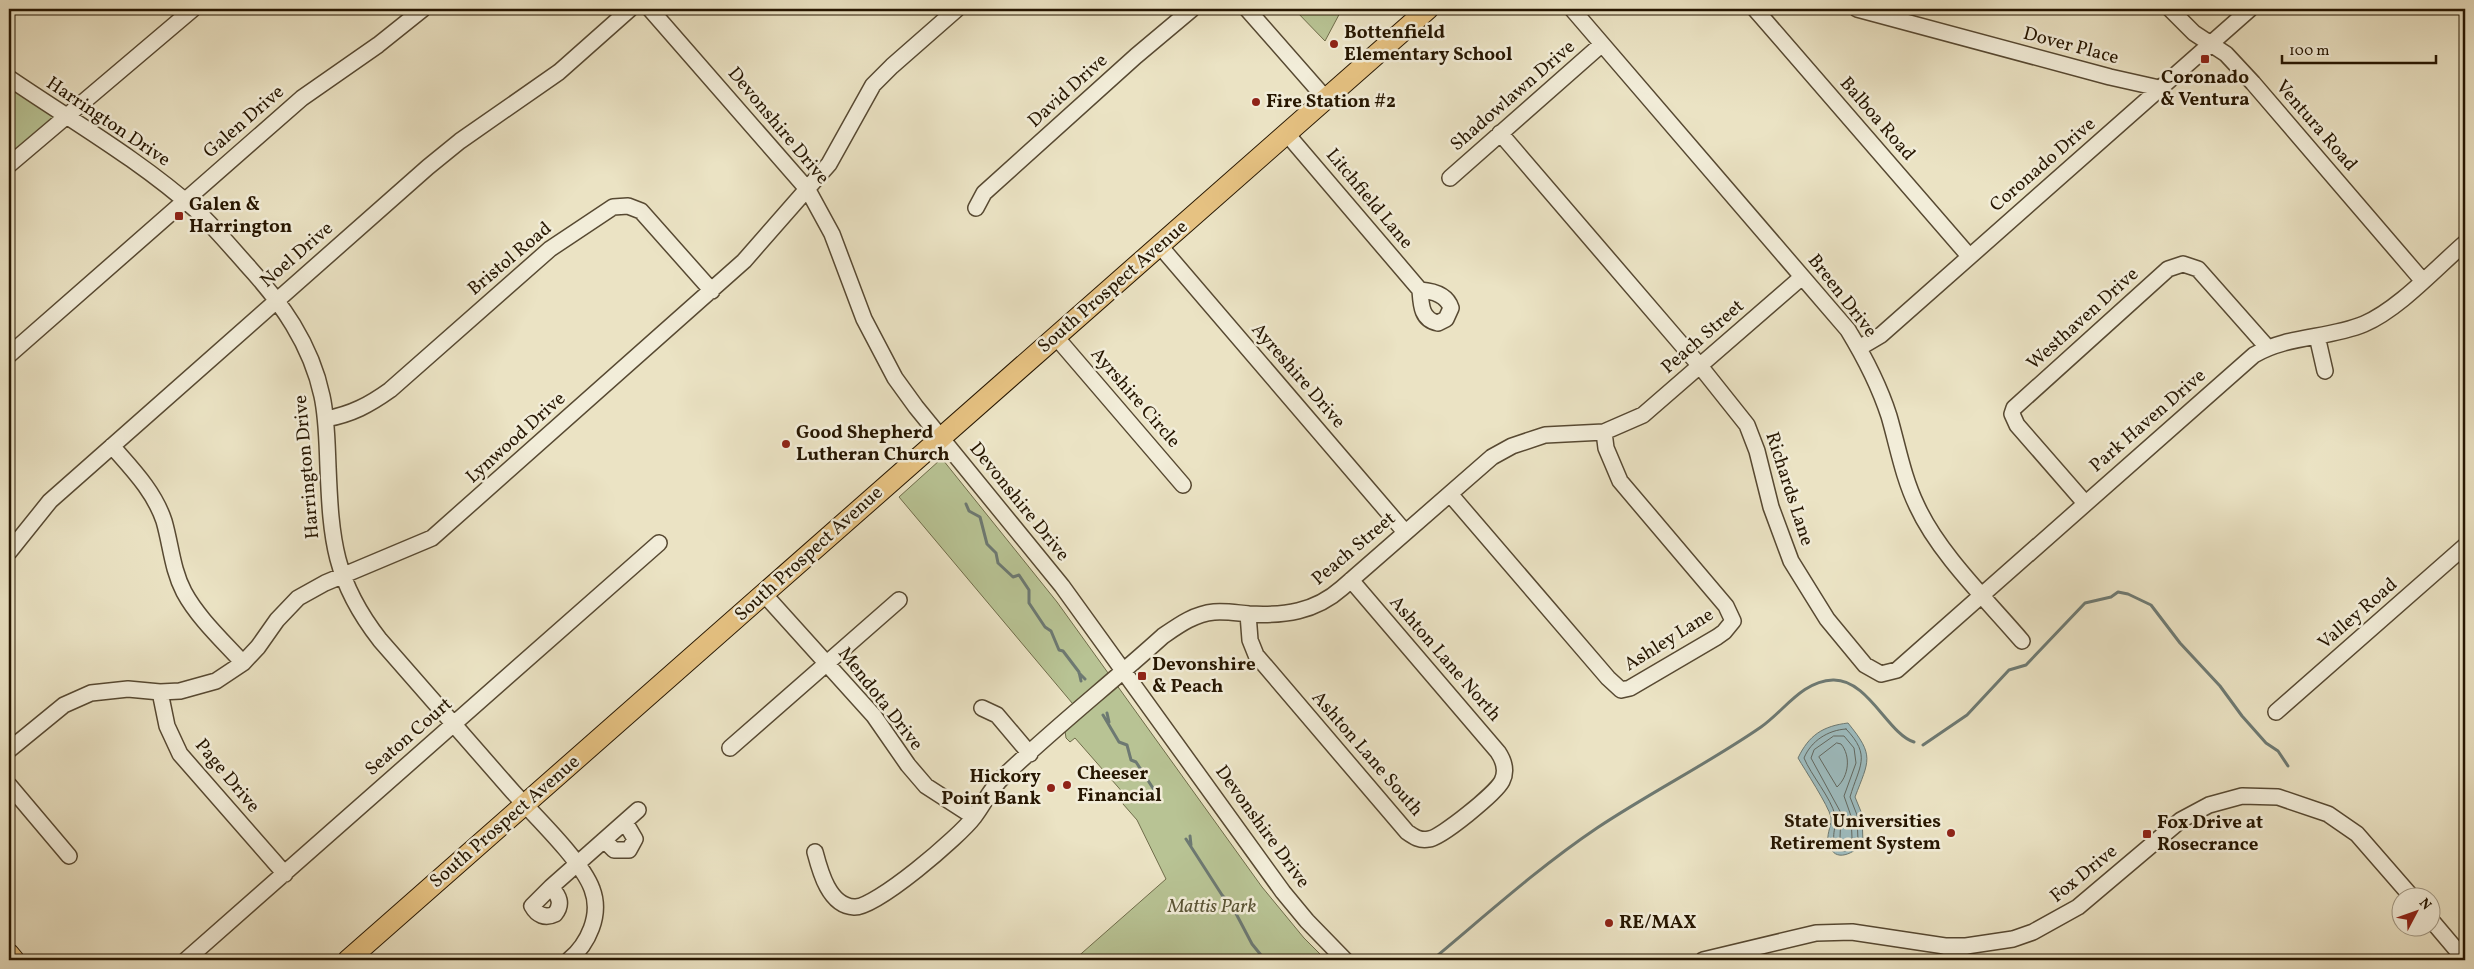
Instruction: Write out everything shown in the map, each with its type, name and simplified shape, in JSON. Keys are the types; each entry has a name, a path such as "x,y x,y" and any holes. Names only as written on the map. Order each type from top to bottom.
{"main road":[{"name":"South Prospect Avenue","path":"348,960 1428,9"},
{"path":"9,954 14,960"}],"street":[{"path":"9,165 193,9"},
{"name":"Galen Drive","path":"9,355 302,98 378,45 423,9"},
{"name":"Noel Drive","path":"9,552 34,518 50,501 428,167 460,141 558,72 630,9"},
{"name":"Devonshire Drive","path":"650,9 808,190 832,234 864,319 881,354 916,407 1041,559 1283,892 1307,921 1345,960"},
{"name":"Lynwood Drive","path":"9,750 48,717 77,698 108,690 128,689 160,692 199,687 216,681 243,663 258,647 277,620 298,598 311,590 432,538 712,291 751,254 829,164 864,99 874,86 892,66 957,9"},
{"name":"David Drive","path":"976,208 984,193 1136,56 1192,9"},
{"path":"1247,9 1326,99"},
{"name":"Breen Drive","path":"1572,9 1842,323 1859,348 1881,393 1899,460 1918,509 1949,555 2022,641"},
{"name":"Balboa Road","path":"1756,9 1969,256"},
{"name":"Dover Place","path":"1857,9 2110,77 2159,88"},
{"name":"Ventura Road","path":"2170,9 2194,33 2226,54 2253,83 2422,280"},
{"name":"Coronado Drive","path":"1859,348 1881,335 2250,9"},
{"name":"Shadowlawn Drive","path":"1450,178 1602,44"},
{"name":"Harrington Drive","path":"9,78 123,154 184,200 217,232 277,300 303,341 314,367 326,419 333,540 342,577 365,621 577,864 593,890 595,908 591,930 577,958"},
{"name":"Richards Lane","path":"1500,133 1700,366 1747,425 1757,451 1780,535 1809,592 1827,619 1865,665 1881,674"},
{"name":"Litchfield Lane","path":"1287,134 1420,290"},
{"name":"Bristol Road","path":"326,419 354,412 383,395 550,249 613,207 628,206 641,211 712,291"},
{"name":"Park Haven Drive","path":"1881,674 1897,670 2254,355 2278,343 2346,330 2382,315 2465,242"},
{"name":"Ayreshire Drive","path":"1160,246 1406,532"},
{"name":"Westhaven Drive","path":"2085,503 2017,425 2013,419 2014,408 2168,270 2183,264 2198,269 2267,347"},
{"name":"Peach Street","path":"815,852 821,874 840,902 846,906 863,906 942,850 974,817 1002,778 1182,623 1197,616 1215,612 1286,614 1310,608 1332,597 1492,457 1512,446 1545,435 1604,432 1642,415 1802,277"},
{"path":"2318,336 2326,371"},
{"name":"Ayrshire Circle","path":"1056,337 1183,485"},
{"name":"Ashley Lane","path":"1450,494 1608,678 1621,690 1630,688 1717,637 1733,621 1726,606 1620,481 1606,448 1604,432"},
{"path":"112,446 141,479 159,509 172,564 185,593 196,611 243,663"},
{"name":"Seaton Court","path":"186,960 659,543"},
{"name":"Valley Road","path":"2276,712 2465,546"},
{"name":"Ashton Lane North","path":"1351,580 1498,752 1504,765"},
{"name":"Mendota Drive","path":"764,594 874,716 908,765 926,786 974,817"},
{"path":"730,748 899,600"},
{"name":"Ashton Lane South","path":"1248,614 1250,640 1256,654 1407,832 1417,838 1430,839 1447,830 1498,787 1504,775 1504,765"},
{"name":"Page Drive","path":"160,692 167,726 180,754 285,874"},
{"path":"982,708 997,715 1030,754"},
{"path":"9,786 69,856"},
{"name":"Fox Drive","path":"1703,960 1816,933 1852,932 1945,946 1980,945 2013,939 2033,932 2078,908 2181,820 2209,805 2242,796 2278,796 2328,814 2357,834 2402,886"},
{"path":"551,887 638,810"},
{"path":"604,840 614,850 629,850 635,839 625,822"},
{"path":"2442,932 2465,960"}],"green space":[{"path":"1294,9 1342,9 1325,41"},
{"path":"9,84 56,116 9,156"},
{"name":"Mattis Park","path":"940,460 943,460 1057,602 1262,887 1304,938 1326,960 1074,960 1166,879 1137,820 1123,804 1125,795 1075,738 1070,742 1066,738 1065,731 1083,716 899,497"}],"water":[{"path":"1848,723 1862,743 1867,758 1864,774 1855,797 1862,814 1863,844 1848,854 1838,855 1830,848 1828,840 1831,823 1829,812 1798,758 1807,743 1818,733 1831,726"}],"waterway":[{"path":"966,504 969,511 980,517 987,544 996,553 998,563 1013,577 1019,575 1029,590 1029,603 1045,627 1051,631 1059,650 1063,651 1079,672 1081,681"},
{"path":"1923,745 1967,715 2009,670 2026,665 2085,603 2111,597 2118,592 2128,594 2151,605 2180,643 2220,686 2242,716 2266,743 2278,751 2288,766"},
{"path":"1079,673 1085,679"},
{"path":"1432,960 1575,843 1617,815 1761,727 1794,698 1812,686 1833,680 1845,682 1857,688 1895,729 1904,737 1914,742"},
{"path":"1107,713 1109,722"},
{"path":"1103,715 1119,742 1127,745 1131,760 1136,762 1160,799"},
{"path":"1190,836 1191,845"},
{"path":"1186,839 1222,895 1232,906 1252,944 1265,960"}],"place":[{"name":"Bottenfield Elementary School","path":"1334,44"},
{"name":"Coronado & Ventura","path":"2205,59"},
{"name":"Fire Station #2","path":"1256,102"},
{"name":"Galen & Harrington","path":"179,216"},
{"name":"Good Shepherd Lutheran Church","path":"786,444"},
{"name":"Devonshire & Peach","path":"1142,676"},
{"name":"Cheeser Financial","path":"1067,785"},
{"name":"Hickory Point Bank","path":"1051,788"},
{"name":"State Universities Retirement System","path":"1951,833"},
{"name":"Fox Drive at Rosecrance","path":"2147,834"},
{"name":"RE/MAX","path":"1609,923"}]}
